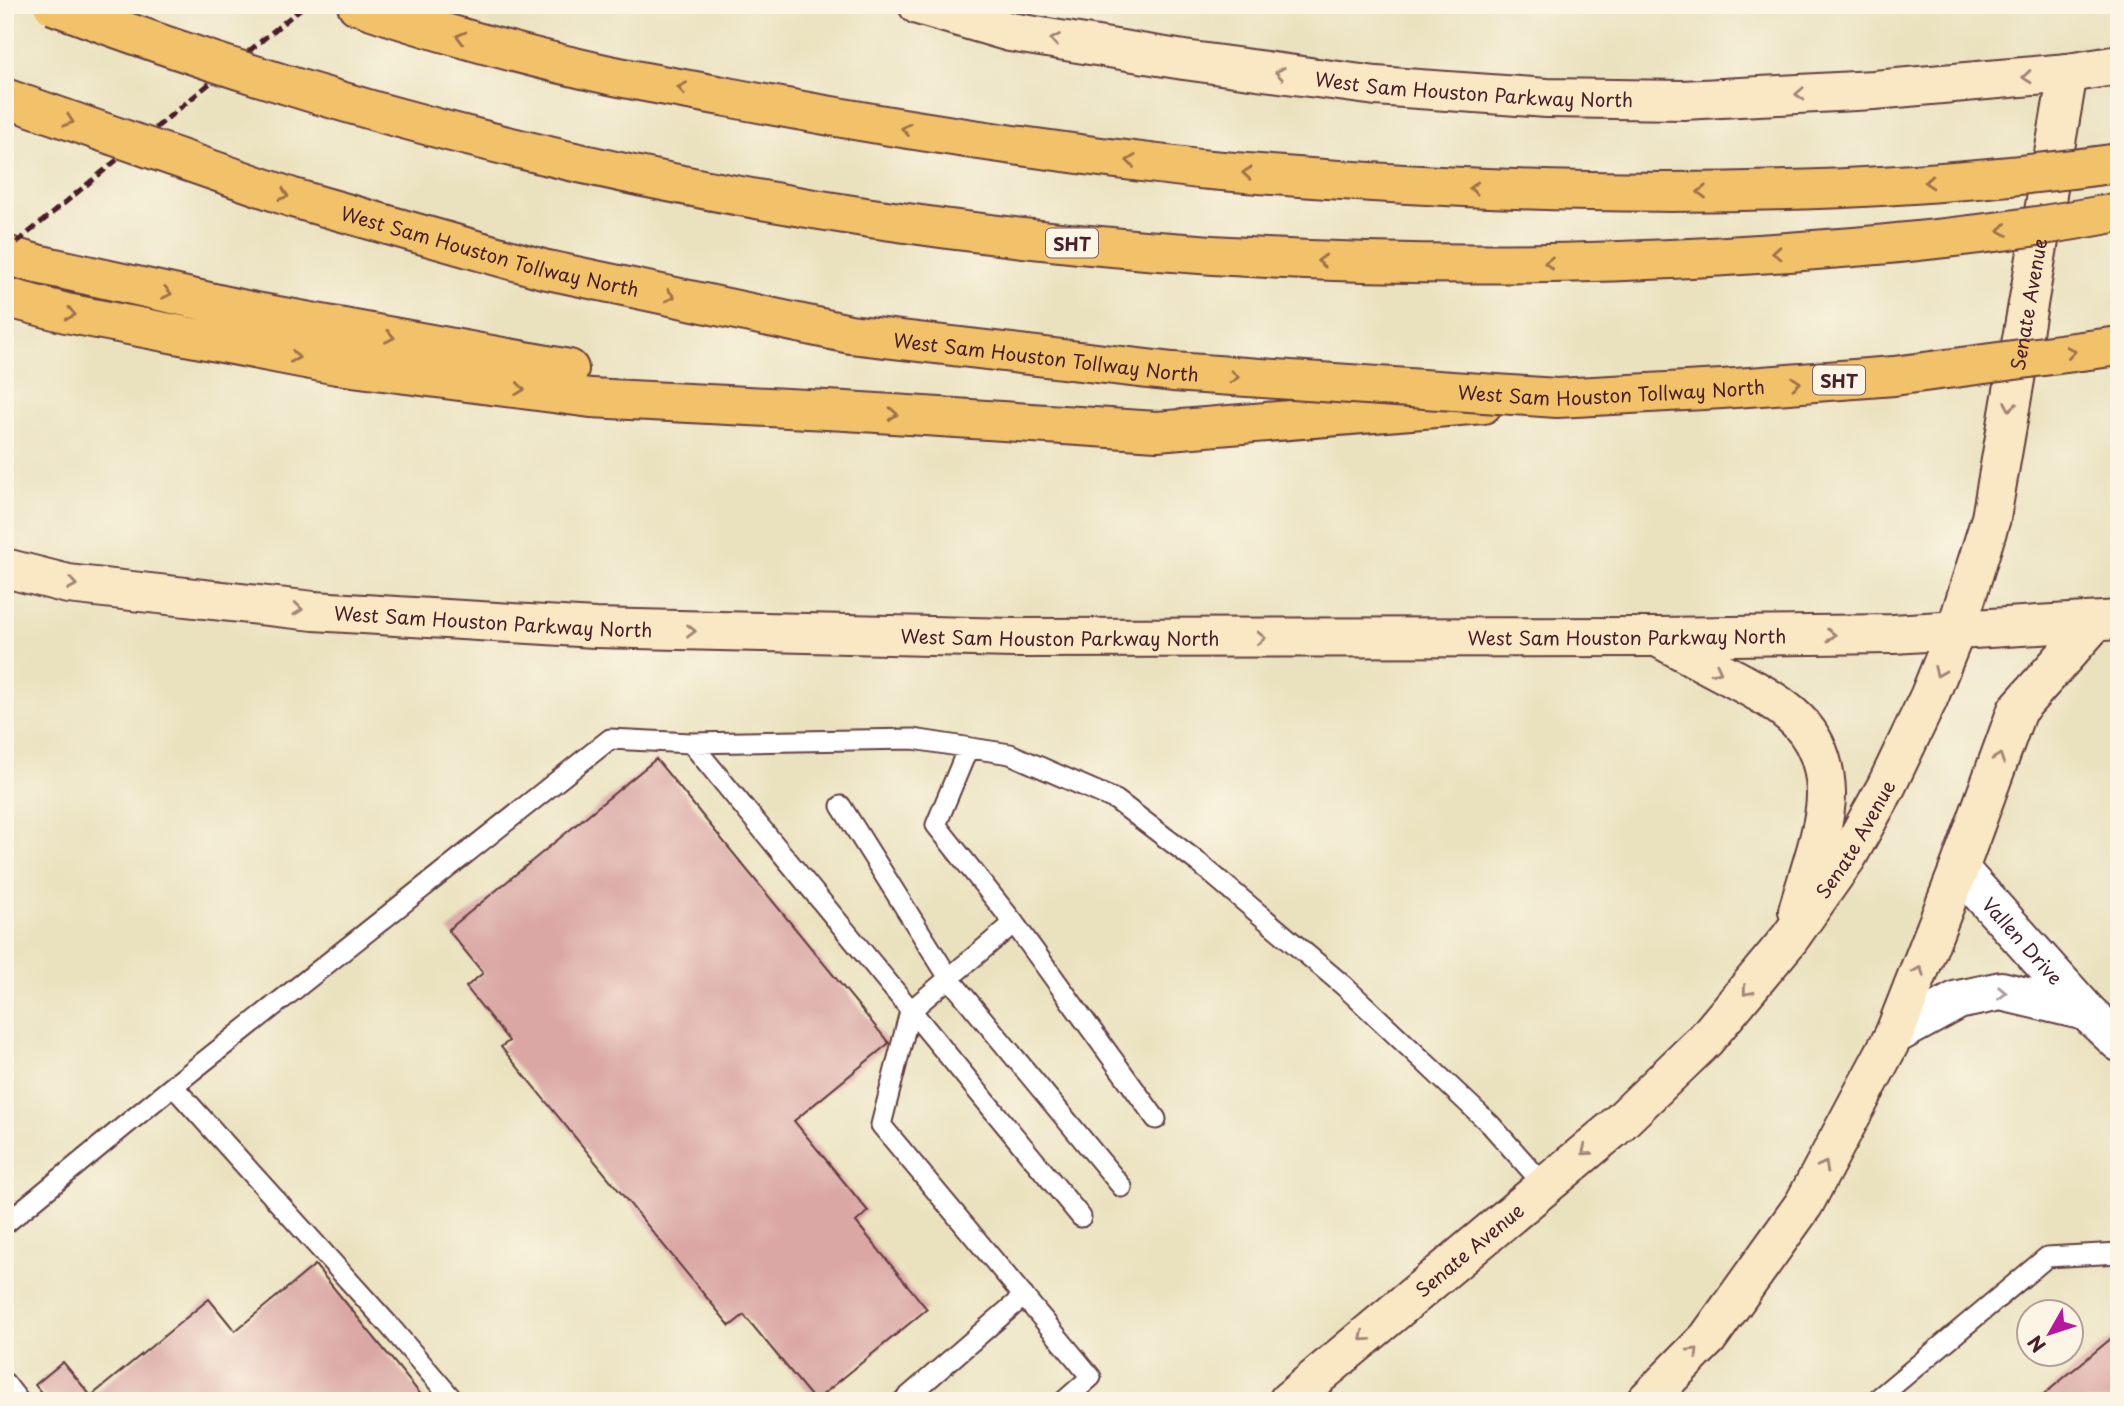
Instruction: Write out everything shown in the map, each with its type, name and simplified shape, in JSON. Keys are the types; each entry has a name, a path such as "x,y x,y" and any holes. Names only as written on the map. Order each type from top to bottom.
{"highway":[{"name":"SHT","path":"53,5 201,57 321,95 472,138 609,171 890,222 1099,246 1346,262 1593,263 1880,245 1997,231 2119,212"},
{"path":"357,5 451,35 589,71 776,106 1061,153 1262,175 1422,187 1570,192 1707,192 1963,180 2119,163"},
{"name":"West Sam Houston Tollway North","path":"5,98 293,198 543,269 850,334 1173,372 1557,398 1894,376 2119,346"},
{"path":"5,255 250,311 508,359 846,411"},
{"path":"5,297 66,313 337,365 591,398 846,411 1157,432 1557,398"}],"main road":[{"name":"West Sam Houston Parkway North","path":"918,5 1010,32 1184,60 1376,86 1546,98 1683,100 1874,90 2068,73 2119,65"},
{"name":"Senate Avenue","path":"1288,1401 1612,1130 1705,1040 1790,938 1847,857 1886,787 1929,697 1956,630 1991,518 2068,73"},
{"name":"West Sam Houston Parkway North","path":"5,568 68,584 314,611 549,626 1014,638 1893,634 2107,621"},
{"path":"1646,1401 1708,1338 1804,1204 1894,1035 2017,710 2107,621"},
{"path":"1657,637 1777,702 1801,723 1817,751 1826,792 1822,824 1790,938"}],"street":[{"name":"Vallen Drive","path":"1959,869 2086,1011 2119,1042"},
{"name":"Vallen Drive","path":"1894,1035 1958,1000 2001,991 2086,1011"}],"lane":[{"path":"5,1224 173,1086 610,739 691,743 913,739 1010,754 1116,800 1199,863 1344,986 1490,1124 1545,1186"},
{"path":"691,743 1081,1217"},
{"path":"968,748 936,825 1014,923 1156,1119"},
{"path":"841,806 948,978 1122,1187"},
{"path":"1014,923 910,1011 881,1125 1091,1377 1064,1401"},
{"path":"173,1086 387,1322 454,1401"},
{"path":"1875,1401 2048,1257 2119,1253"},
{"path":"903,1401 1024,1296"},
{"path":"5,1383 19,1401"}],"building":[{"path":"656,759 889,1043 794,1121 868,1211 856,1222 927,1309 815,1401 744,1315 730,1326 501,1047 509,1041 466,987 483,973 448,930"},
{"path":"315,1265 426,1401 48,1401 35,1385 63,1362 91,1396 209,1299 235,1331"},
{"path":"2119,1332 2119,1401 2036,1401 2076,1368 2086,1368 2086,1359"}],"railway":[{"path":"5,252 305,5"}]}
